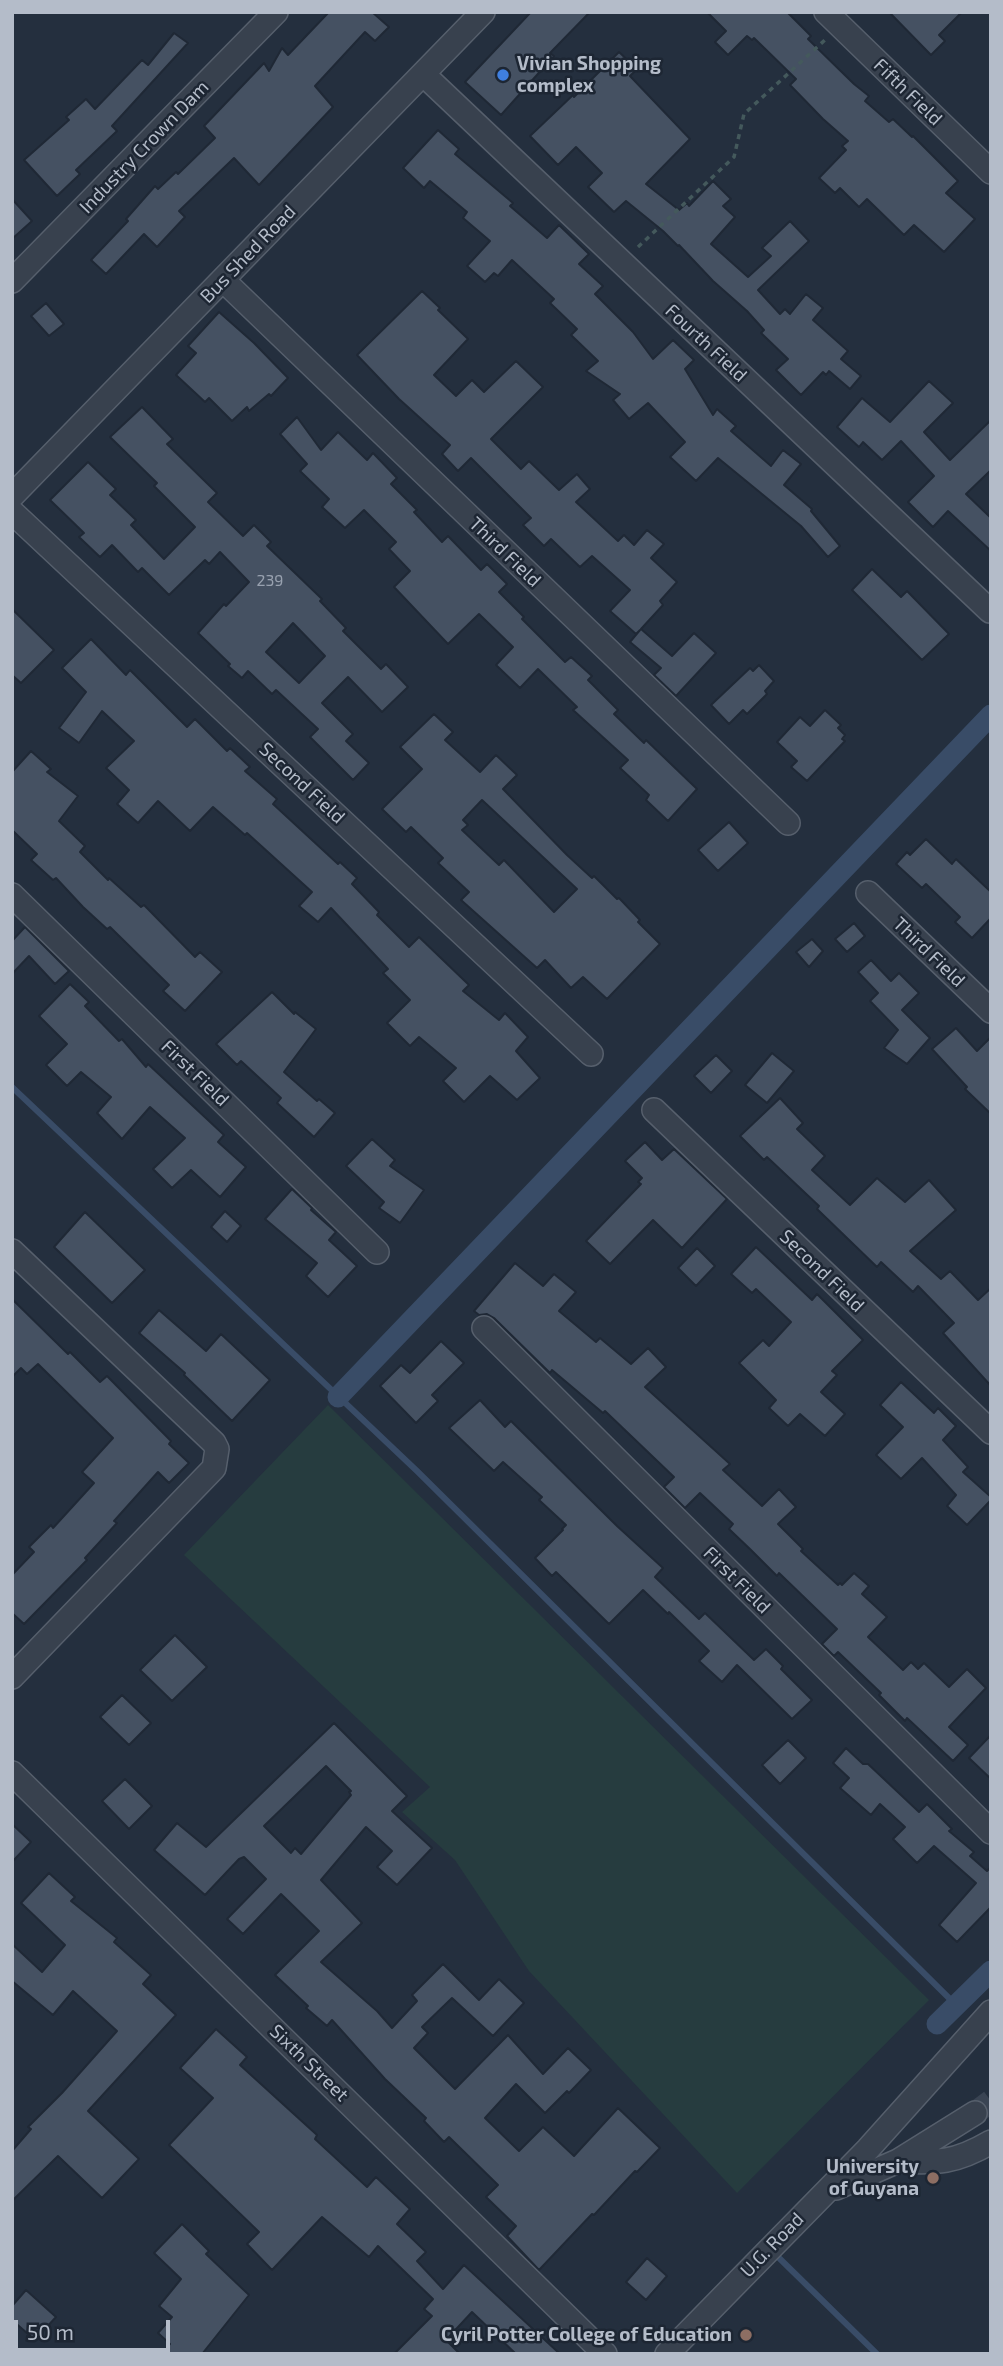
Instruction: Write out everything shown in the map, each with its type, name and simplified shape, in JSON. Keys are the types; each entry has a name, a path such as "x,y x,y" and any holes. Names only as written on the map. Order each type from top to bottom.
{"street":[{"name":"Industry Crown Dam","path":"12,281 276,12"},
{"name":"Bus Shed Road","path":"12,496 483,12"},
{"name":"Fifth Field","path":"833,19 991,172"},
{"name":"Fourth Field","path":"423,74 990,611"},
{"name":"Third Field","path":"223,280 788,823"},
{"name":"Second Field","path":"12,512 591,1054"},
{"name":"Third Field","path":"868,893 991,1011"},
{"name":"First Field","path":"12,895 377,1252"},
{"name":"Second Field","path":"654,1110 991,1432"},
{"path":"12,1251 214,1443 217,1456 214,1468 12,1677"},
{"name":"First Field","path":"484,1328 991,1832"},
{"name":"Sixth Street","path":"12,1773 605,2354"},
{"name":"U.G. Road","path":"667,2354 868,2149 991,2012"},
{"path":"823,2193 898,2161 975,2113"},
{"path":"898,2161 937,2163 953,2160 991,2142"}],"path":[{"path":"621,262 734,157 744,114 833,19"}],"green space":[{"path":"328,1405 929,2000 737,2193 529,1971 455,1860 402,1812 430,1787 184,1555"}],"building":[{"path":"329,12 372,12 389,27 375,41 365,32 315,86 333,107 259,185 234,158 179,211 185,217 157,247 144,234 106,274 91,260 128,221 126,219 155,186 158,189 176,172 178,174 215,138 204,126 264,63 269,71 282,48 288,55"},
{"path":"531,12 590,12 550,53 554,56 501,115 465,82"},
{"path":"707,12 787,12 811,36 808,39 869,96 865,101 889,122 893,119 913,136 958,181 946,193 975,219 944,252 914,225 904,235 867,199 859,207 840,188 835,193 819,178 846,150 842,146 848,141 790,85 796,79 754,38 752,40 747,36 728,55 715,42 726,31"},
{"path":"889,12 962,12 939,35 945,41 931,55"},
{"path":"174,33 188,43 112,126 117,131 76,170 80,174 57,196 24,160 69,120 66,117 86,99 95,109 142,60 148,65"},
{"path":"619,52 637,69 630,76 690,139 646,184 679,210 687,203 689,206 713,181 731,199 723,206 735,217 711,244 748,277 771,256 762,248 790,221 809,241 758,290 780,314 785,309 790,314 806,294 823,308 813,320 848,351 841,359 861,376 850,389 829,371 826,375 823,372 801,395 776,370 788,359 761,333 764,330 747,311 713,281 679,245 626,201 614,212 588,187 602,173 576,147 558,165 530,136"},
{"path":"438,130 459,149 455,154 513,203 510,206 547,238 559,225 589,254 579,264 603,286 595,294 633,332 653,359 673,340 694,360 685,369 713,415 717,409 736,426 731,431 771,466 783,450 801,464 784,485 812,509 840,546 828,557 801,526 718,458 696,481 670,457 685,442 648,403 629,419 613,400 620,394 586,371 598,361 571,335 577,329 550,303 554,299 512,260 498,276 494,273 485,282 467,266 490,241 463,218 467,212 430,181 424,188 403,168"},
{"path":"12,199 32,221 12,239"},
{"path":"422,291 468,339 434,375 456,396 472,380 484,392 516,361 543,387 491,439 521,469 529,461 559,490 577,474 590,489 576,502 618,541 624,535 634,545 647,530 664,544 651,558 677,582 660,601 663,605 641,629 672,656 694,633 716,653 676,696 654,675 661,668 630,642 640,630 636,634 610,611 630,590 592,556 580,567 551,539 544,546 523,525 531,518 471,458 458,471 442,454 450,445 399,399 357,355"},
{"path":"46,303 64,324 49,336 31,316"},
{"path":"219,312 288,378 271,396 269,394 249,411 247,407 232,421 209,398 205,402 176,375 196,353 188,346"},
{"path":"929,381 953,403 924,432 950,460 991,420 991,470 966,494 991,518 991,551 948,511 933,527 908,502 934,476 901,441 882,460 863,442 859,447 837,427 862,398 890,422"},
{"path":"142,407 173,439 167,444 217,493 208,502 243,536 254,525 271,542 267,546 322,599 320,601 346,628 343,631 381,669 386,664 408,687 382,712 348,677 322,703 353,734 346,741 369,763 353,780 310,737 318,729 276,690 272,694 248,671 242,678 198,633 224,604 226,606 249,582 220,552 209,564 205,560 169,595 142,568 138,572 112,545 100,557 79,537 84,533 50,500 88,462 116,489 110,495 136,520 131,525 164,559 195,527 154,486 157,483 110,437","holes":["293,623 325,656 299,683 266,652"]},
{"path":"297,417 321,450 338,432 367,460 373,453 397,478 391,484 417,510 414,512 442,542 448,536 481,570 487,564 507,584 499,592 524,617 522,619 565,662 571,657 592,676 588,680 618,710 614,714 644,743 646,740 697,789 668,821 646,800 649,795 620,768 628,760 573,710 577,707 538,669 520,688 496,665 513,647 479,614 448,644 394,587 410,571 389,549 396,542 364,510 345,528 322,507 329,499 300,471 307,464 280,434"},
{"path":"872,569 901,597 907,591 949,634 922,660 852,590"},
{"path":"12,609 54,650 21,683 12,675"},
{"path":"91,639 126,675 130,670 187,727 195,719 227,751 230,748 250,767 245,771 277,799 273,804 357,878 352,884 379,912 377,915 409,947 419,937 469,985 463,991 499,1020 505,1013 528,1037 516,1051 540,1078 517,1100 490,1076 464,1102 443,1081 456,1068 419,1037 410,1046 387,1023 410,1000 383,973 388,969 331,908 318,922 299,906 312,892 247,833 245,835 213,807 190,831 158,801 138,823 117,804 129,790 106,768 134,741 102,711 79,743 59,728 86,692 62,668"},
{"path":"759,665 774,681 765,691 767,694 747,714 743,710 729,724 711,705 750,668 753,671"},
{"path":"825,710 841,725 838,728 845,735 842,739 845,741 807,781 791,767 797,761 777,742 800,717 810,726"},
{"path":"434,714 453,732 445,740 480,772 496,755 517,775 503,789 567,855 619,898 660,944 607,999 583,977 571,988 545,960 537,968 461,900 469,892 438,863 443,858 411,827 406,832 382,809 422,769 400,747","holes":["482,800 577,889 554,912 504,860 499,865 462,830 468,825 463,820"]},
{"path":"31,751 51,769 47,772 78,796 59,821 85,846 80,852 108,880 109,878 141,907 144,905 195,957 200,952 222,972 185,1011 163,991 169,985 110,927 107,929 56,878 53,880 31,860 37,854 12,830 12,772"},
{"path":"729,822 748,843 718,871 698,850"},
{"path":"926,839 952,864 956,859 991,892 991,918 972,938 955,922 960,917 926,884 922,888 896,864 907,852 910,855"},
{"path":"854,923 865,936 847,952 835,939"},
{"path":"25,927 69,971 55,984 29,956 12,974 12,941"},
{"path":"812,939 823,951 809,967 796,952"},
{"path":"871,960 891,981 899,973 919,993 902,1010 930,1038 907,1064 884,1048 898,1030 870,1001 878,993 858,972"},
{"path":"70,984 89,1002 85,1006 119,1041 122,1039 146,1067 148,1064 224,1135 218,1142 246,1167 220,1197 191,1170 172,1188 153,1169 185,1138 150,1107 122,1139 97,1113 111,1097 81,1072 67,1086 46,1065 67,1044 39,1016"},
{"path":"272,992 294,1014 295,1012 316,1029 284,1072 335,1113 314,1137 277,1103 281,1098 241,1061 237,1065 216,1044"},
{"path":"956,1028 977,1051 991,1037 991,1114 965,1089 967,1087 932,1049"},
{"path":"772,1053 794,1071 767,1103 745,1085"},
{"path":"716,1055 732,1071 711,1093 694,1076"},
{"path":"780,1098 803,1123 797,1129 825,1156 812,1170 850,1205 877,1178 905,1202 929,1180 956,1210 910,1251 941,1279 950,1271 978,1300 991,1288 991,1386 943,1333 954,1323 918,1286 913,1292 881,1262 877,1267 817,1209 819,1206 767,1157 764,1160 740,1136"},
{"path":"372,1139 395,1160 390,1166 424,1190 400,1223 379,1208 384,1202 346,1166"},
{"path":"645,1142 662,1160 674,1149 727,1199 682,1248 653,1220 610,1264 586,1241 641,1184 638,1182 642,1178 625,1161"},
{"path":"292,1189 336,1232 329,1240 357,1266 328,1297 306,1276 317,1263 265,1219"},
{"path":"225,1211 241,1226 227,1242 211,1227"},
{"path":"85,1212 145,1270 112,1303 54,1247"},
{"path":"756,1247 812,1300 817,1294 863,1340 832,1371 837,1375 821,1392 845,1414 825,1436 800,1414 788,1426 769,1408 776,1400 739,1363 763,1340 769,1346 791,1322 756,1289 752,1293 731,1274"},
{"path":"697,1248 715,1266 696,1286 678,1268"},
{"path":"515,1263 543,1286 554,1274 576,1292 559,1311 596,1342 600,1338 631,1364 648,1348 666,1367 645,1387 730,1464 723,1470 762,1506 779,1489 796,1507 778,1524 803,1549 801,1551 838,1585 842,1585 854,1573 869,1586 862,1594 887,1617 868,1637 903,1670 911,1662 918,1669 924,1663 949,1687 967,1669 986,1688 949,1727 968,1745 953,1761 907,1718 905,1721 879,1695 881,1693 838,1652 834,1656 822,1644 837,1629 729,1529 733,1524 700,1493 685,1508 664,1487 674,1477 605,1411 603,1413 552,1370 550,1373 494,1318 487,1314 479,1315 474,1311"},
{"path":"12,1299 100,1382 107,1376 189,1463 169,1483 158,1472 114,1521 117,1523 85,1558 87,1560 24,1624 12,1613 12,1575 34,1552 29,1547 51,1525 53,1528 94,1483 82,1472 113,1438 38,1364 27,1374 21,1368 12,1377"},
{"path":"159,1310 206,1351 221,1334 270,1380 232,1421 184,1375 185,1373 139,1333"},
{"path":"441,1341 464,1363 432,1395 438,1401 416,1423 380,1386 401,1365 410,1373"},
{"path":"901,1382 934,1413 938,1408 956,1426 943,1440 968,1467 963,1472 991,1497 967,1525 947,1506 956,1495 922,1458 901,1479 876,1455 903,1427 880,1405"},
{"path":"480,1400 505,1427 511,1421 663,1568 655,1577 699,1619 705,1613 754,1660 766,1649 783,1666 781,1669 812,1700 792,1719 737,1665 722,1682 699,1661 709,1651 643,1590 609,1624 556,1572 552,1576 535,1558 566,1525 539,1500 542,1497 503,1462 494,1471 449,1428"},
{"path":"175,1635 207,1667 172,1701 140,1670"},
{"path":"122,1695 151,1723 129,1745 100,1717"},
{"path":"334,1723 407,1796 392,1811 432,1848 397,1885 377,1867 392,1851 366,1827 321,1880 362,1923 321,1962 377,2011 392,2028 417,2001 412,1995 443,1964 479,2000 499,1979 524,2003 493,2036 452,1998 422,2027 428,2033 414,2048 455,2089 508,2035 543,2074 568,2048 591,2070 569,2093 567,2091 545,2113 516,2084 485,2118 519,2151 543,2127 574,2156 618,2108 660,2148 539,2270 507,2236 516,2226 486,2197 498,2185 449,2137 444,2142 424,2121 426,2118 385,2079 332,2020 327,2026 275,1975 319,1931 281,1894 243,1934 227,1919 266,1879 244,1857 205,1895 154,1850 177,1823 206,1847","holes":["326,1766 351,1791 351,1795 301,1854 295,1848 291,1853 264,1826"]},
{"path":"991,1735 991,1779 969,1758"},
{"path":"788,1740 806,1758 780,1784 762,1765"},
{"path":"846,1748 863,1764 868,1764 919,1812 927,1804 952,1829 949,1831 974,1852 970,1856 987,1871 991,1867 991,1907 957,1942 939,1925 976,1883 934,1846 917,1863 893,1839 905,1827 880,1804 871,1815 840,1788 849,1778 833,1763"},
{"path":"125,1779 152,1806 129,1829 102,1801"},
{"path":"12,1824 31,1842 12,1862"},
{"path":"49,1873 75,1897 71,1901 117,1938 114,1942 151,1975 143,1984 176,2015 88,2111 139,2159 102,2198 58,2156 12,2201 12,2151 31,2129 28,2127 117,2031 73,1991 53,2015 12,1981 12,1944 42,1972 65,1945 21,1903"},
{"path":"216,2029 247,2057 240,2065 317,2135 315,2139 367,2187 376,2177 410,2209 397,2224 426,2252 417,2261 443,2289 464,2265 560,2354 516,2354 472,2312 446,2340 460,2354 394,2354 432,2316 424,2309 433,2299 378,2246 369,2257 322,2217 272,2270 247,2244 259,2232 169,2145 213,2098 180,2068"},
{"path":"182,2224 209,2251 206,2254 249,2295 202,2354 162,2354 170,2344 158,2333 172,2317 159,2306 181,2279 154,2253"},
{"path":"647,2258 667,2276 646,2300 626,2282"},
{"path":"26,2290 56,2317 35,2340 12,2320 12,2306"}],"waterway":[{"path":"338,1397 991,715"},
{"path":"12,1087 417,1471 957,2006"},
{"path":"937,2024 991,1971"},
{"path":"776,2255 877,2354"}],"tunnel":[{"path":"975,2113 991,2101"}],"place":[{"name":"Vivian Shopping complex","path":"503,75"},
{"name":"University of Guyana","path":"933,2178"},
{"name":"Cyril Potter College of Education","path":"746,2335"}]}
